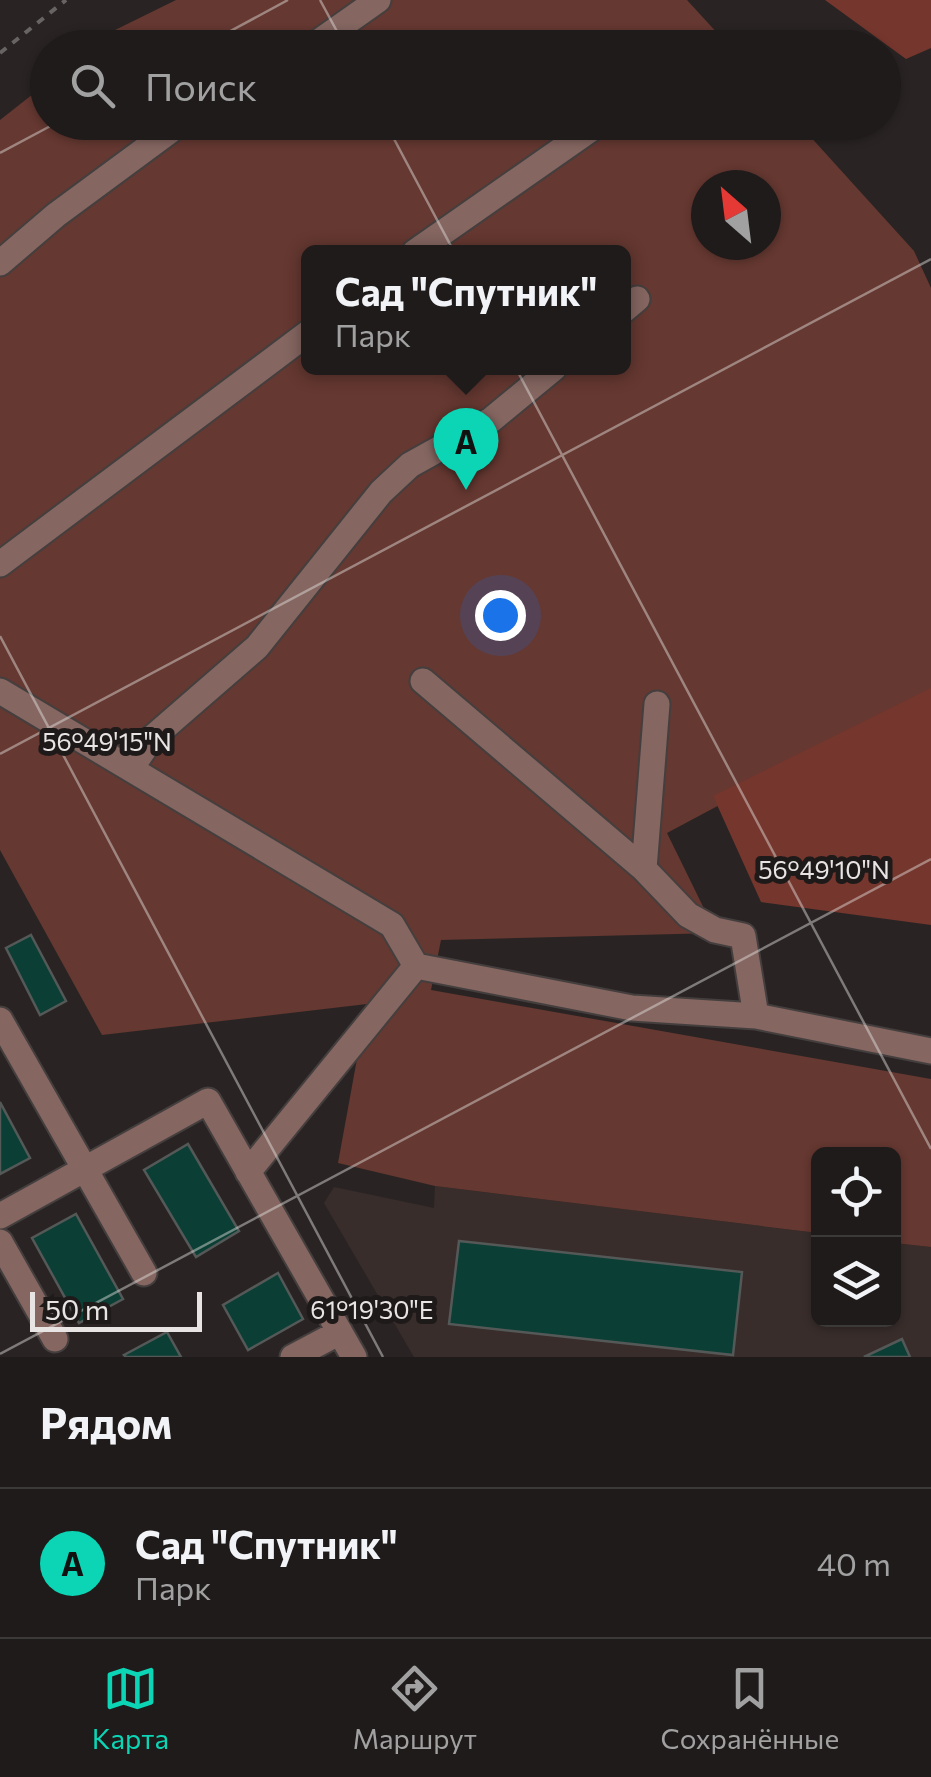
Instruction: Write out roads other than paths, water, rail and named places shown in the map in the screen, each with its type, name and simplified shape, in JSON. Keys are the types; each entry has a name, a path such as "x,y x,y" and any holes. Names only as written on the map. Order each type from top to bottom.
{"street":[{"path":"336,30 378,0"},
{"path":"0,263 56,214 157,140"},
{"path":"425,245 574,140"},
{"path":"0,564 301,338"},
{"path":"132,767 151,739 257,647 381,492 410,466 491,420 546,375"},
{"path":"422,681 644,869 688,916 715,930 743,936 756,1016"},
{"path":"0,691 392,925 416,966 632,1008 756,1016 931,1051"},
{"path":"644,869 656,704"},
{"path":"248,1172 416,966"},
{"path":"0,1020 144,1273"},
{"path":"0,1216 208,1101 354,1357"},
{"path":"0,1242 55,1339"},
{"path":"293,1357 340,1332"}],"place":[{"name":"Сад \"Спутник\"","path":"466,490"}]}
